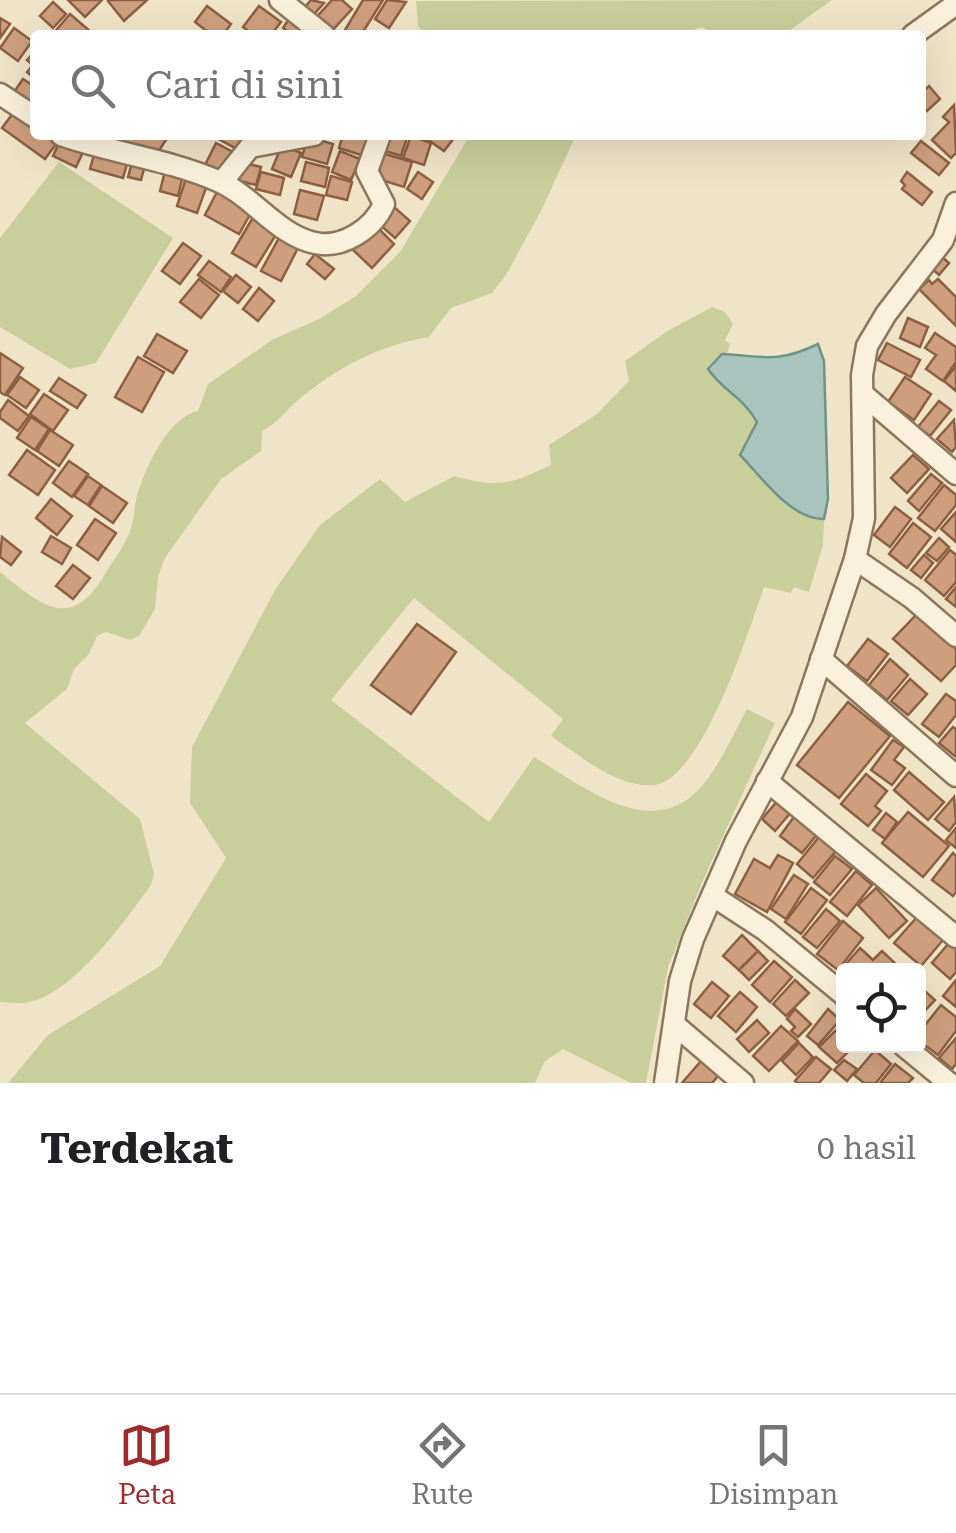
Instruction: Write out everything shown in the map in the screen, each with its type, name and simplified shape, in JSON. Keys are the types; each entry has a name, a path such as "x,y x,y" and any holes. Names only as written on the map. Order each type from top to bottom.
{"street":[{"path":"280,0 318,30"},
{"path":"920,30 956,4"},
{"path":"0,94 30,115"},
{"path":"81,140 168,162 222,182 266,212 274,222 312,243 335,245 363,230 380,214 384,204 367,171 378,140"},
{"path":"222,182 250,147 287,140"},
{"path":"665,1083 680,981 693,939 736,840 802,717 855,559 865,492 862,375 867,346 886,314 950,248 956,202"},
{"path":"864,394 956,474"},
{"path":"855,559 912,598 956,636"},
{"path":"821,660 956,776"},
{"path":"767,780 956,937"},
{"path":"713,896 765,930 836,988"},
{"path":"675,1025 743,1083"},
{"path":"913,1053 949,1083"}],"green space":[{"path":"832,0 790,30 702,27 421,30 416,1"},
{"path":"467,140 574,140 541,211 492,293 451,308 429,337 376,352 343,368 262,431 261,451 221,479 165,558 158,577 155,609 139,636 130,640 106,632 97,636 89,654 74,669 67,689 25,723 140,819 154,874 151,885 127,918 95,956 60,988 24,1003 0,1002 0,572 43,603 68,608 80,603 92,592 129,534 139,489 154,454 178,422 198,411 208,384 272,340 319,319 356,296 400,252"},
{"path":"59,162 173,238 96,363 70,369 0,327 0,238"},
{"path":"712,307 725,312 733,324 725,340 730,344 727,354 714,360 714,378 746,403 757,422 751,438 813,519 824,519 823,545 809,592 794,587 791,593 764,587 722,700 689,758 672,777 654,785 640,785 587,761 551,736 563,719 414,598 331,700 489,822 534,757 600,797 623,806 646,811 668,808 689,798 709,777 747,709 775,723 668,967 646,1083 631,1083 563,1049 544,1062 535,1083 8,1083 48,1035 160,966 226,858 190,803 192,747 275,590 320,525 380,479 405,502 454,476 504,482 551,465 549,445 597,414 629,381 625,361 666,332"}],"water":[{"path":"818,344 824,361 828,499 824,519 788,505 740,455 757,422 708,369 722,354 781,356"}],"building":[{"path":"68,0 102,0 85,17"},
{"path":"109,0 147,0 124,21 108,1"},
{"path":"311,0 324,3 308,21 300,13"},
{"path":"332,0 342,0 352,9 333,30 323,30 313,21"},
{"path":"363,0 383,0 364,30 345,30"},
{"path":"387,0 406,2 389,28 375,19"},
{"path":"53,2 66,14 53,28 40,16"},
{"path":"207,6 231,24 227,30 205,30 195,22"},
{"path":"259,6 281,22 275,30 243,27"},
{"path":"70,14 89,30 56,30"},
{"path":"292,14 314,30 286,30 283,28"},
{"path":"0,18 10,24 0,38"},
{"path":"14,28 30,40 18,61 0,48"},
{"path":"23,79 30,84 30,108 12,95"},
{"path":"929,86 940,99 927,111 926,110"},
{"path":"954,105 956,153 951,158 932,140 949,122 943,117"},
{"path":"16,109 30,119 30,140 59,140 45,159 2,128"},
{"path":"114,140 166,140 154,158 133,144 129,150"},
{"path":"220,140 242,140 237,149"},
{"path":"307,140 333,144 327,164 302,157"},
{"path":"341,140 369,140 364,156 339,148"},
{"path":"382,140 406,140 401,156 379,149"},
{"path":"410,140 431,143 424,165 403,158"},
{"path":"428,140 452,140 444,151"},
{"path":"60,141 83,152 76,167 53,156"},
{"path":"921,141 949,163 939,175 911,153"},
{"path":"216,143 235,153 224,174 205,165"},
{"path":"282,145 301,153 291,177 272,169"},
{"path":"340,151 360,159 351,180 332,172"},
{"path":"382,153 412,162 404,187 375,178"},
{"path":"94,155 127,164 123,178 90,169"},
{"path":"132,162 145,165 141,180 128,177"},
{"path":"240,162 261,167 256,185 236,180"},
{"path":"306,162 329,168 325,187 301,181"},
{"path":"166,167 184,171 178,196 160,191"},
{"path":"261,172 284,178 280,195 256,189"},
{"path":"418,172 433,182 422,199 407,189"},
{"path":"907,172 932,192 922,205 902,189 905,185 901,181"},
{"path":"331,176 352,182 347,200 326,195"},
{"path":"186,178 207,185 197,213 177,206"},
{"path":"300,190 324,196 317,220 294,214"},
{"path":"217,192 252,211 239,234 205,215"},
{"path":"394,207 410,221 395,238 379,224"},
{"path":"252,219 277,233 256,267 232,253"},
{"path":"375,225 394,244 372,268 352,249"},
{"path":"280,236 299,246 281,281 261,271"},
{"path":"183,243 201,256 180,284 162,271"},
{"path":"315,254 334,269 325,279 307,264"},
{"path":"939,254 949,263 939,275 929,266"},
{"path":"209,261 231,277 221,292 198,275"},
{"path":"236,275 251,287 238,303 223,291"},
{"path":"199,279 219,295 201,318 180,302"},
{"path":"938,279 956,297 956,326 919,289 929,280 932,284"},
{"path":"259,288 274,301 258,321 243,309"},
{"path":"908,318 928,327 920,347 900,338"},
{"path":"935,333 956,347 956,362 943,381 926,369 936,355 925,348"},
{"path":"157,334 187,351 173,373 144,356"},
{"path":"887,343 920,360 911,377 878,360"},
{"path":"0,353 23,368 5,395 0,392"},
{"path":"138,357 164,372 142,412 115,397"},
{"path":"956,366 956,391 944,381"},
{"path":"20,377 39,390 26,408 7,395"},
{"path":"905,377 931,394 914,420 888,402"},
{"path":"59,378 86,395 77,408 50,391"},
{"path":"44,394 68,410 53,431 30,414"},
{"path":"8,400 29,416 18,431 0,418"},
{"path":"939,401 951,410 930,436 918,427"},
{"path":"31,417 49,429 35,450 17,438"},
{"path":"954,420 956,447 952,452 937,439"},
{"path":"50,430 73,445 59,466 37,451"},
{"path":"27,450 55,470 38,495 9,475"},
{"path":"913,455 929,469 907,493 891,478"},
{"path":"69,461 88,474 72,497 53,483"},
{"path":"931,474 942,483 919,511 908,501"},
{"path":"88,476 101,485 88,505 74,496"},
{"path":"944,485 956,495 956,505 935,531 918,518"},
{"path":"102,486 127,503 113,523 89,506"},
{"path":"51,499 72,516 57,535 36,518"},
{"path":"895,507 911,519 890,547 874,535"},
{"path":"956,512 956,542 941,529"},
{"path":"95,519 116,533 98,560 77,545"},
{"path":"913,523 931,537 907,568 889,554"},
{"path":"51,536 71,548 62,564 42,552"},
{"path":"2,537 21,552 11,565 0,557"},
{"path":"939,538 949,547 937,561 926,553"},
{"path":"950,550 956,555 956,582 944,596 925,580"},
{"path":"924,555 933,563 921,578 911,570"},
{"path":"73,565 90,578 73,599 56,586"},
{"path":"956,587 956,607 946,599"},
{"path":"917,614 956,649 956,665 941,681 893,639"},
{"path":"417,624 456,652 411,714 371,685"},
{"path":"868,639 888,654 867,681 847,666"},
{"path":"890,659 908,675 887,700 869,685"},
{"path":"910,679 927,694 908,715 891,701"},
{"path":"946,694 956,701 956,715 939,737 922,724"},
{"path":"848,702 890,736 839,798 797,765"},
{"path":"953,727 956,729 956,757 939,743"},
{"path":"893,740 904,747 894,760 905,768 892,785 871,770"},
{"path":"909,772 944,802 928,820 894,790"},
{"path":"866,774 887,791 875,806 881,811 868,826 841,804"},
{"path":"954,797 956,822 949,831 935,819"},
{"path":"779,799 793,810 775,831 762,819"},
{"path":"908,812 949,846 923,877 882,843"},
{"path":"886,813 897,822 885,839 873,830"},
{"path":"796,814 819,832 802,853 780,836"},
{"path":"956,828 956,848 946,840"},
{"path":"819,837 836,851 813,878 797,864"},
{"path":"953,853 956,892 953,896 932,880"},
{"path":"778,855 793,863 767,912 735,894 754,859 770,868"},
{"path":"835,856 852,869 830,895 814,882"},
{"path":"856,871 872,885 847,916 830,902"},
{"path":"794,875 808,884 786,919 771,909"},
{"path":"811,888 827,900 801,934 785,922"},
{"path":"876,888 907,921 889,938 858,905"},
{"path":"826,909 840,921 817,948 803,937"},
{"path":"917,917 943,940 924,963 917,963 894,943"},
{"path":"843,921 863,938 843,963 836,963 836,968 817,954"},
{"path":"742,935 758,951 739,970 723,956"},
{"path":"949,943 956,949 956,972 950,979 932,963"},
{"path":"860,948 873,960 882,951 895,963 847,963"},
{"path":"758,951 768,961 749,980 739,970"},
{"path":"774,961 792,977 770,1002 752,985"},
{"path":"795,980 809,993 786,1016 773,1004"},
{"path":"956,980 956,1007 943,996"},
{"path":"712,982 729,996 711,1018 694,1004"},
{"path":"740,992 757,1007 736,1032 718,1016"},
{"path":"926,992 935,1000 926,1010"},
{"path":"941,1005 956,1017 956,1031 938,1055 926,1046 926,1024"},
{"path":"795,1009 811,1024 798,1037 787,1019"},
{"path":"828,1009 836,1016 836,1025 818,1045 807,1036"},
{"path":"757,1020 769,1033 749,1052 737,1039"},
{"path":"781,1026 798,1041 769,1071 753,1056"},
{"path":"836,1030 836,1053 847,1053 837,1063 819,1047"},
{"path":"956,1038 956,1064 952,1069 939,1058"},
{"path":"799,1043 813,1057 796,1075 782,1061"},
{"path":"872,1053 878,1053 891,1064 876,1083 864,1083 854,1075"},
{"path":"816,1057 831,1069 819,1083 797,1083 795,1081"},
{"path":"844,1060 857,1069 847,1081 834,1070"},
{"path":"701,1061 718,1076 712,1083 682,1083"},
{"path":"895,1064 913,1078 908,1083 880,1083"}]}
